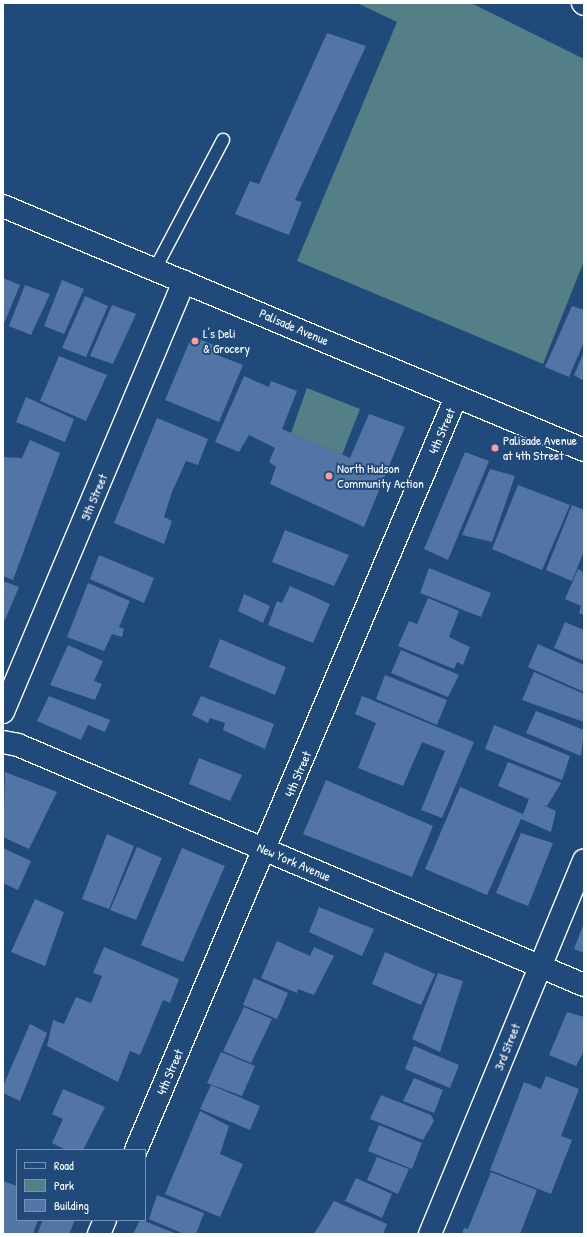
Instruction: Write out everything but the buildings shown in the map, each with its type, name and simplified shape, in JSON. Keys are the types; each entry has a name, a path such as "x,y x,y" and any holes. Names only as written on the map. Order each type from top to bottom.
{"street":[{"name":"Palisade Avenue","path":"3,206 584,450"},
{"name":"5th Street","path":"3,712 184,281"},
{"name":"4th Street","path":"136,1149 266,850 456,397"},
{"name":"New York Avenue","path":"3,742 18,745 584,985"},
{"name":"3rd Street","path":"430,1234 584,860"},
{"path":"99,1234 105,1221"}],"lane":[{"path":"155,269 223,140"}],"green space":[{"path":"357,3 471,3 584,59 584,261 543,364 297,261 397,22"},
{"path":"307,388 360,409 342,455 291,433"}],"place":[{"name":"L's Deli & Grocery","path":"195,341"},
{"name":"Palisade Avenue at 4th Street","path":"495,448"},
{"name":"North Hudson Community Action","path":"329,476"}]}
